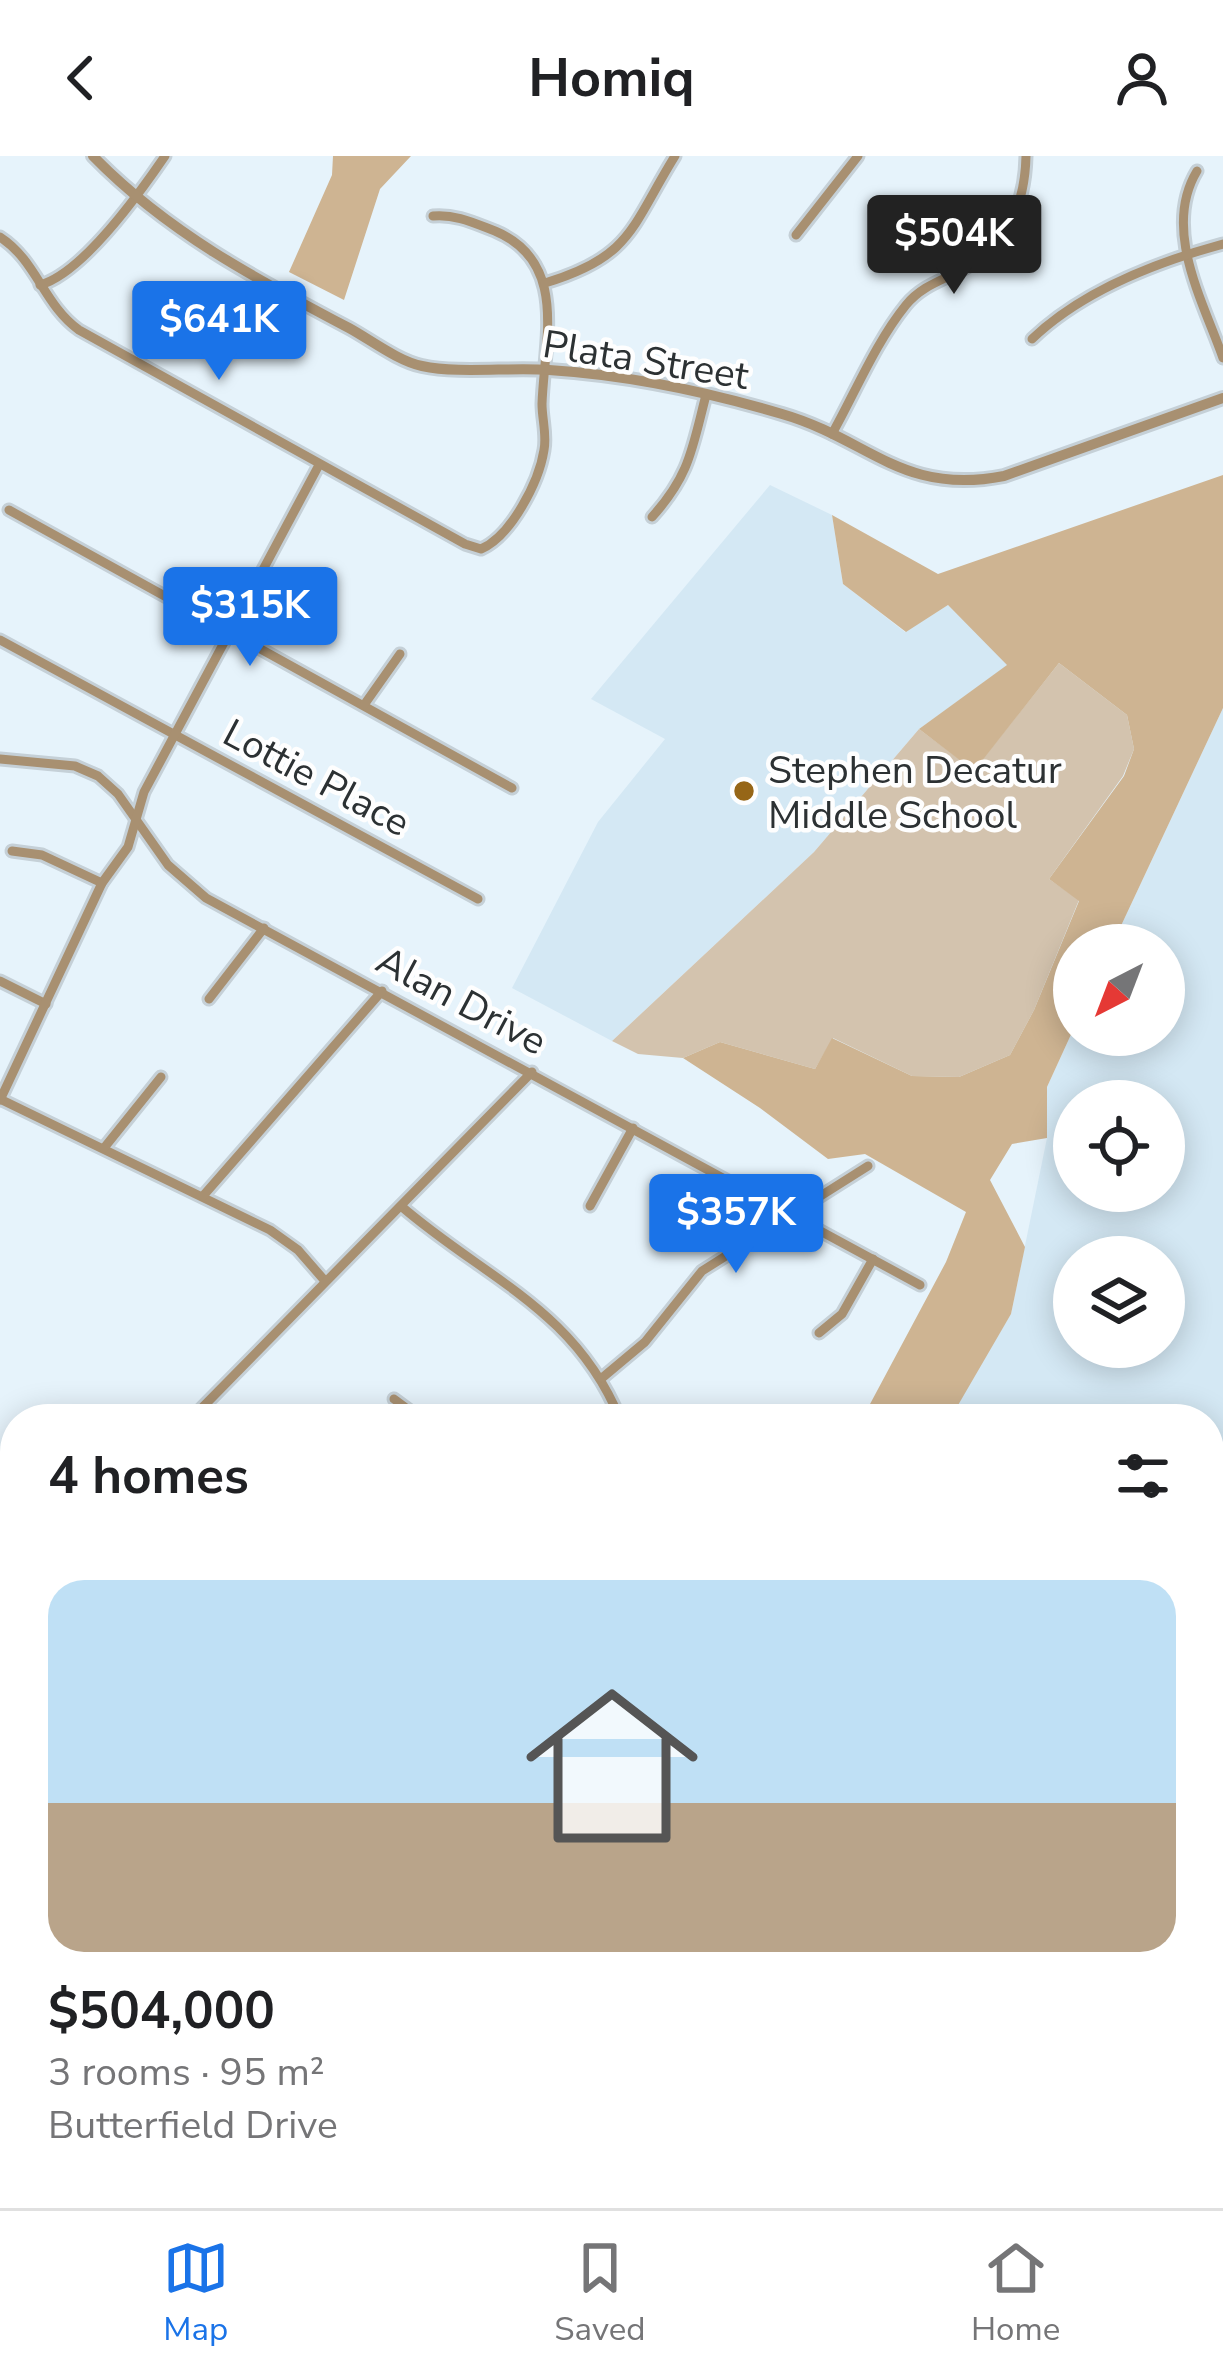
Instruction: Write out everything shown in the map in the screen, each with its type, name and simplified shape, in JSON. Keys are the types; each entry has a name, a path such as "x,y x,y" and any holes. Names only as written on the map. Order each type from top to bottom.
{"street":[{"name":"Plata Street","path":"93,156 187,237 420,366 546,370 615,377 706,395 778,413 913,475 978,481 1022,471 1223,398"},
{"path":"40,285 72,271 165,156"},
{"path":"545,283 589,268 618,248 675,156"},
{"path":"796,235 858,156"},
{"path":"832,434 903,308 920,291 969,266 1006,231 1022,196 1026,156"},
{"path":"1198,171 1184,207 1186,254 1223,358"},
{"path":"0,237 22,253 51,305 79,330 475,549 487,547 505,530 543,456 550,316 545,283 531,257 503,235 460,218 433,216"},
{"path":"1033,339 1053,319 1095,294 1186,254 1223,244"},
{"path":"652,517 688,468 706,395"},
{"path":"320,465 144,792 128,847 102,883 0,1099 281,1237 326,1281"},
{"path":"9,510 512,788"},
{"name":"Lottie Place","path":"0,640 478,899"},
{"path":"364,705 400,654"},
{"name":"Alan Drive","path":"0,759 37,760 86,770 118,794 156,851 188,885 920,1285"},
{"path":"12,851 42,855 102,883"},
{"path":"209,998 264,928"},
{"path":"0,981 46,1004"},
{"path":"203,1196 382,991"},
{"path":"206,1404 532,1072"},
{"path":"104,1148 161,1077"},
{"path":"590,1206 633,1128"},
{"path":"602,1378 645,1342 697,1276 868,1166"},
{"path":"401,1206 448,1246 532,1300 602,1378 613,1404"},
{"path":"819,1333 842,1314 873,1259"},
{"path":"394,1399 401,1404"}],"shaded area":[{"path":"333,156 411,156 380,189 344,300 289,272 332,175"},
{"path":"1223,475 1223,708 1122,924 1070,924 1079,901 1049,879 1124,776 1134,749 1127,715 1059,663 974,771 919,729 1007,665 948,605 906,632 843,584 832,515 938,574"},
{"name":"Stephen Decatur Middle School","path":"770,485 832,515 843,584 905,632 948,605 1008,665 919,729 814,852 612,1041 512,988 598,822 665,739 591,699"},
{"path":"1059,663 1127,715 1134,749 1123,776 1049,879 1079,900 1069,924 1053,924 1053,964 1010,1055 959,1077 912,1076 833,1038 815,1069 720,1042 683,1058 638,1054 612,1041 814,852 919,729 974,770"},
{"path":"1223,708 1223,1404 956,1404 1011,1314 1047,1138 1047,1087 1061,1056 1185,1056 1185,924 1122,924"},
{"path":"1053,964 1053,1056 1061,1056 1047,1087 1047,1138 1012,1144 990,1180 1025,1247 1011,1314 959,1404 870,1404 946,1262 966,1212 865,1154 828,1159 683,1058 720,1042 815,1069 832,1038 912,1076 959,1077 1010,1055"}],"place":[{"name":"Stephen Decatur Middle School","path":"744,791"}]}
